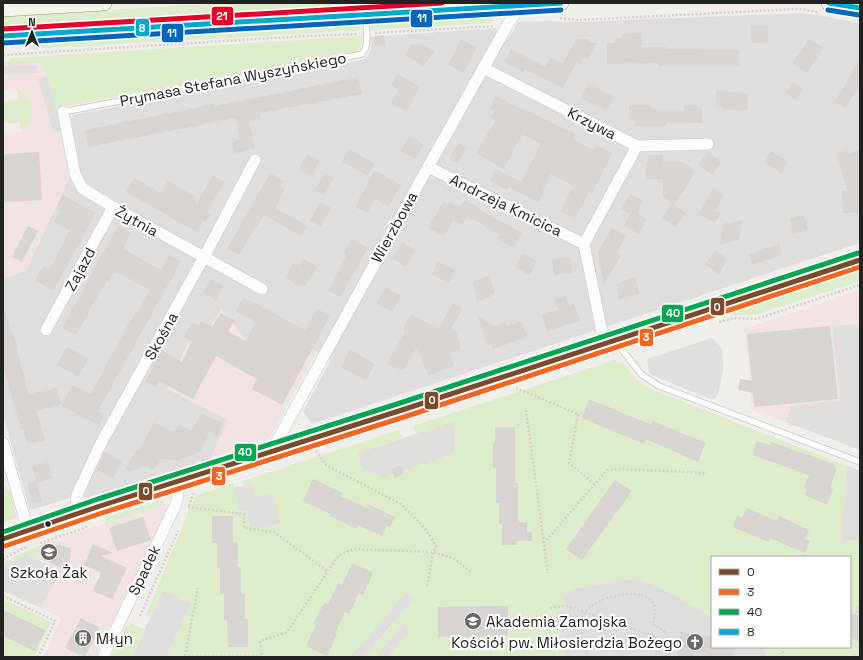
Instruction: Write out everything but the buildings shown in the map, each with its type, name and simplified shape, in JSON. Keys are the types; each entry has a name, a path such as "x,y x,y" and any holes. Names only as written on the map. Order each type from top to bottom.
{"street":[{"path":"3,9 104,3"},
{"path":"3,36 365,15 522,4 561,3"},
{"name":"Wierzbowa","path":"271,452 483,68 508,24 522,4"},
{"path":"824,7 860,8"},
{"name":"Krzywa","path":"483,68 637,146 708,144"},
{"name":"Żytnia","path":"63,112 75,174 79,183 86,191 262,289"},
{"path":"615,340 602,332 584,244 637,146"},
{"name":"Skośna","path":"78,514 76,507 77,495 100,445 204,257 255,160"},
{"name":"Andrzeja Kmicica","path":"428,167 584,244"},
{"name":"Zajazd","path":"46,330 113,207"},
{"path":"3,539 174,482 402,410 860,260"},
{"path":"3,443 28,530"},
{"name":"Spadek","path":"103,657 176,504 178,494 174,482"}],"lane":[{"name":"Prymasa Stefana Wyszyńskiego","path":"63,112 356,56 362,54 366,50 365,15"},
{"path":"615,340 641,374 659,386 860,462"}],"path":[{"path":"557,18 578,20 824,7"},
{"path":"3,55 305,36 497,26"},
{"path":"714,324 734,318 756,319 860,285"},
{"path":"516,388 578,414 568,463 594,484"},
{"path":"526,410 548,573"},
{"path":"317,453 326,465 401,504 424,527 436,546 433,552 427,588"},
{"path":"544,544 607,470 622,469 707,473"},
{"path":"194,492 188,508 245,514 244,528 274,532 327,571"},
{"path":"140,616 178,529"},
{"path":"198,588 184,656 262,656 260,641 286,632 339,555 354,549 433,552 455,559 471,572"},
{"path":"588,657 580,630 582,617 585,612 594,604 620,594 632,593 644,596 652,601 656,609 653,624 666,632 670,657"},
{"path":"3,596 55,621 38,657"},
{"path":"855,616 860,605"},
{"path":"550,608 567,606 668,643"},
{"path":"652,657 668,643"}],"shaded area":[{"path":"798,13 860,23 860,243 312,424 303,411 331,360 298,341 246,341 221,309 198,349 188,344 228,420 210,459 86,498 84,494 30,510 3,415 3,278 26,271 70,176 72,184 86,197 94,190 86,182 80,170 71,119 73,115 365,59 371,49 370,37 496,28 497,32 492,41 507,40 518,22 578,22"},
{"path":"43,63 63,129 70,176 26,271 3,278 3,133 21,132 32,110 29,100 22,92 18,90 3,91 3,75 38,73 36,65 3,67 3,65","holes":["46,77 62,129 53,132 38,80"]},
{"path":"36,65 39,73 3,75 3,67"},
{"path":"47,77 62,130 53,132 38,79"},
{"path":"860,290 860,450 752,410 745,329"},
{"path":"221,309 246,341 292,338 317,352 270,438 210,459 228,420 167,389 187,344 198,349"},
{"path":"860,324 860,450 786,422 791,406 840,401 832,326"},
{"path":"712,338 722,349 723,359 721,380 718,394 715,398 710,399 652,375 649,372 647,359"},
{"path":"454,422 455,445 451,455 383,477 362,468 358,453"},
{"path":"847,466 860,470 860,541 841,540"},
{"path":"252,484 255,497 272,493 281,523 263,528 250,526 247,510 239,511 234,488"},
{"path":"165,504 167,511 95,657 44,657 61,618 41,608 61,571 35,559 42,544"},
{"path":"26,555 61,571 41,608 3,591 3,566"},
{"path":"636,578 673,594 711,616 711,648 762,648 767,657 579,657 563,597 572,589"},
{"path":"163,590 191,604 166,657 132,657"},
{"path":"406,593 413,599 374,646 364,657 349,657 362,644"},
{"path":"566,609 579,657 565,657 555,611"},
{"path":"403,625 410,631 388,657 376,657"}],"green space":[{"path":"232,3 442,3 3,28 3,17 32,14"},
{"path":"493,16 492,23 369,30 371,22"},
{"path":"359,23 361,30 33,49 30,47 57,40"},
{"path":"362,36 361,47 356,52 56,108 43,63 3,65 3,61 9,61 10,58"},
{"path":"18,90 24,93 28,98 32,110 30,122 21,132 20,123 3,123 3,101 18,100"},
{"path":"860,268 860,281 755,315 730,315 736,308"},
{"path":"699,320 709,321 658,338 656,334"},
{"path":"604,351 610,353 519,383 520,378"},
{"path":"615,360 617,363 622,362 638,381 648,388 847,466 841,539 860,541 860,657 767,657 762,648 851,648 851,556 711,556 711,616 673,594 636,578 572,589 563,597 566,609 555,612 565,657 388,657 410,631 403,625 376,657 364,657 396,621 362,644 349,657 166,657 191,604 163,590 150,617 146,615 195,496 233,483 239,510 247,509 263,528 281,523 255,497 252,484 243,486 243,481 399,430 402,438 358,453 454,422 416,434 413,426"},
{"path":"505,384 509,386 410,418 414,413"},
{"path":"391,421 396,423 320,447 319,443"},
{"path":"311,445 312,450 242,472 243,468"},
{"path":"3,482 5,490 10,489 16,518 3,522"},
{"path":"164,501 165,504 105,524 107,517"},
{"path":"42,544 35,559 26,555 3,566 3,562"},
{"path":"3,599 51,622 35,657 3,657"},
{"path":"132,624 144,629 132,657 111,657 125,628"}],"transit line":[{"name":"21","path":"3,29 442,3"},
{"name":"8","path":"3,36 561,3"},
{"name":"8","path":"829,3 860,8"},
{"name":"11","path":"3,43 561,10"},
{"name":"11","path":"828,10 859,15"},
{"name":"40","path":"3,532 98,499 400,403 858,253"},
{"name":"0","path":"3,539 100,506 402,410 860,260"},
{"name":"3","path":"5,546 102,513 404,417 860,267"}],"place":[{"name":"Szkoła Żak","path":"49,552"},
{"name":"Akademia Zamojska","path":"473,621"},
{"name":"Młyn","path":"83,638"},
{"name":"Kościół pw. Miłosierdzia Bożego","path":"695,642"}]}
